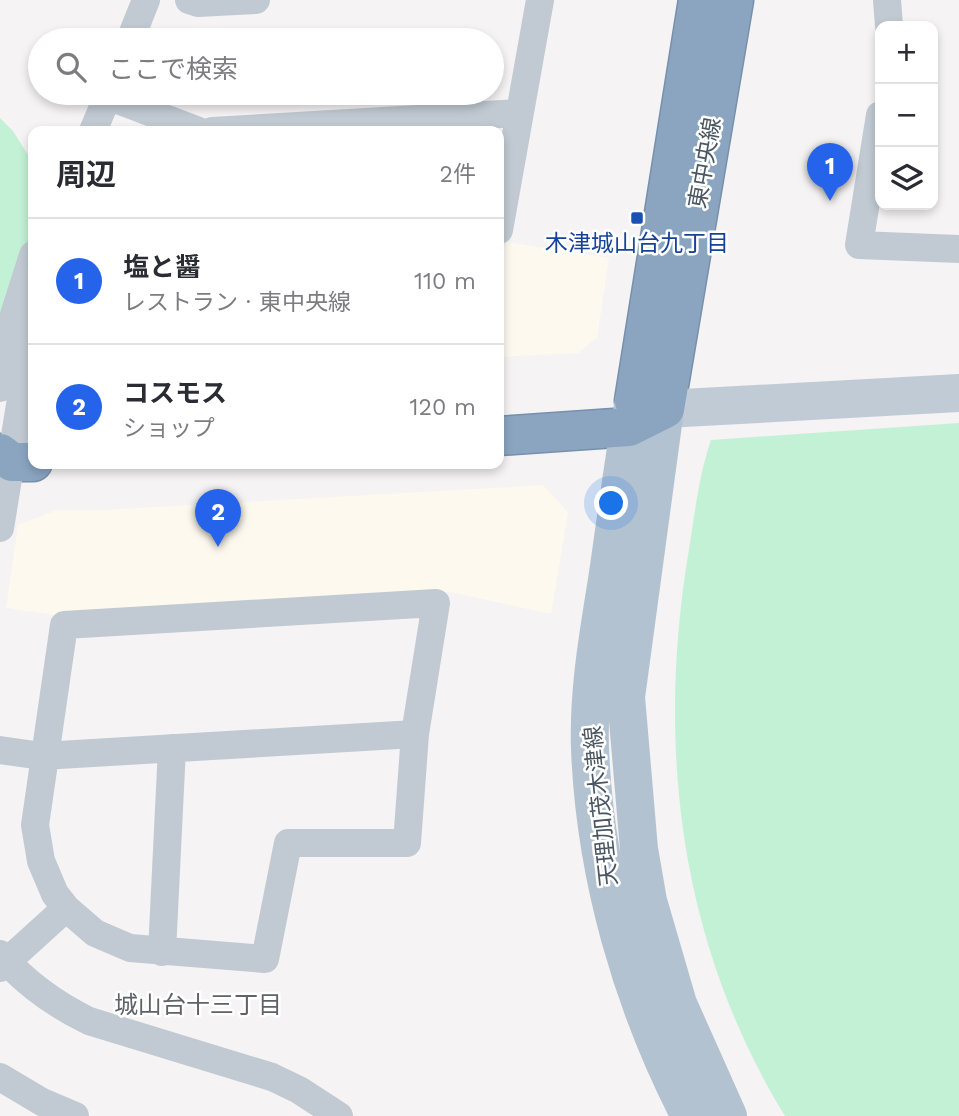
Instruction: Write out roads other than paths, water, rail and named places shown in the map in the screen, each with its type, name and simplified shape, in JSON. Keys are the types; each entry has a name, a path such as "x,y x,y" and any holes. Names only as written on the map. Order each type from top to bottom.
{"highway":[{"name":"東中央線","path":"643,412 698,0"},
{"name":"東中央線","path":"643,412 734,0"},
{"path":"504,409 643,412"},
{"path":"504,435 643,412"}],"main road":[{"name":"天理加茂木津線","path":"643,412 594,656 590,749 602,852 624,950 657,1046 690,1116"},
{"name":"天理加茂木津線","path":"643,412 626,697 638,835 648,901 661,953 698,1054 728,1116"}],"street":[{"path":"135,28 146,0"},
{"path":"189,0 198,3 256,0"},
{"path":"504,199 540,0"},
{"path":"887,0 889,21"},
{"path":"95,126 104,105"},
{"path":"135,105 187,126"},
{"path":"297,126 518,113"},
{"path":"875,146 859,245 959,249"},
{"path":"0,388 7,337 28,271"},
{"path":"0,528 16,449 28,361"},
{"path":"643,412 959,393"},
{"path":"436,603 415,734 407,843 288,842 265,959 162,952 112,941 88,927 66,908 55,894 37,844 36,807 42,756 64,625 436,603"},
{"path":"0,750 42,756 415,734"},
{"path":"162,952 172,748"},
{"path":"2,965 66,908"},
{"path":"2,965 41,1011 84,1034 268,1088 320,1116"},
{"path":"2,965 68,1011 89,1021 272,1077 299,1090 339,1116"},
{"path":"0,1077 43,1102 75,1116"}],"place":[{"name":"塩と醤","path":"830,201"},
{"name":"木津城山台九丁目","path":"637,218"},
{"name":"コスモス","path":"218,547"}],"district":[{"name":"城山台十三丁目","path":"198,1005"}]}
